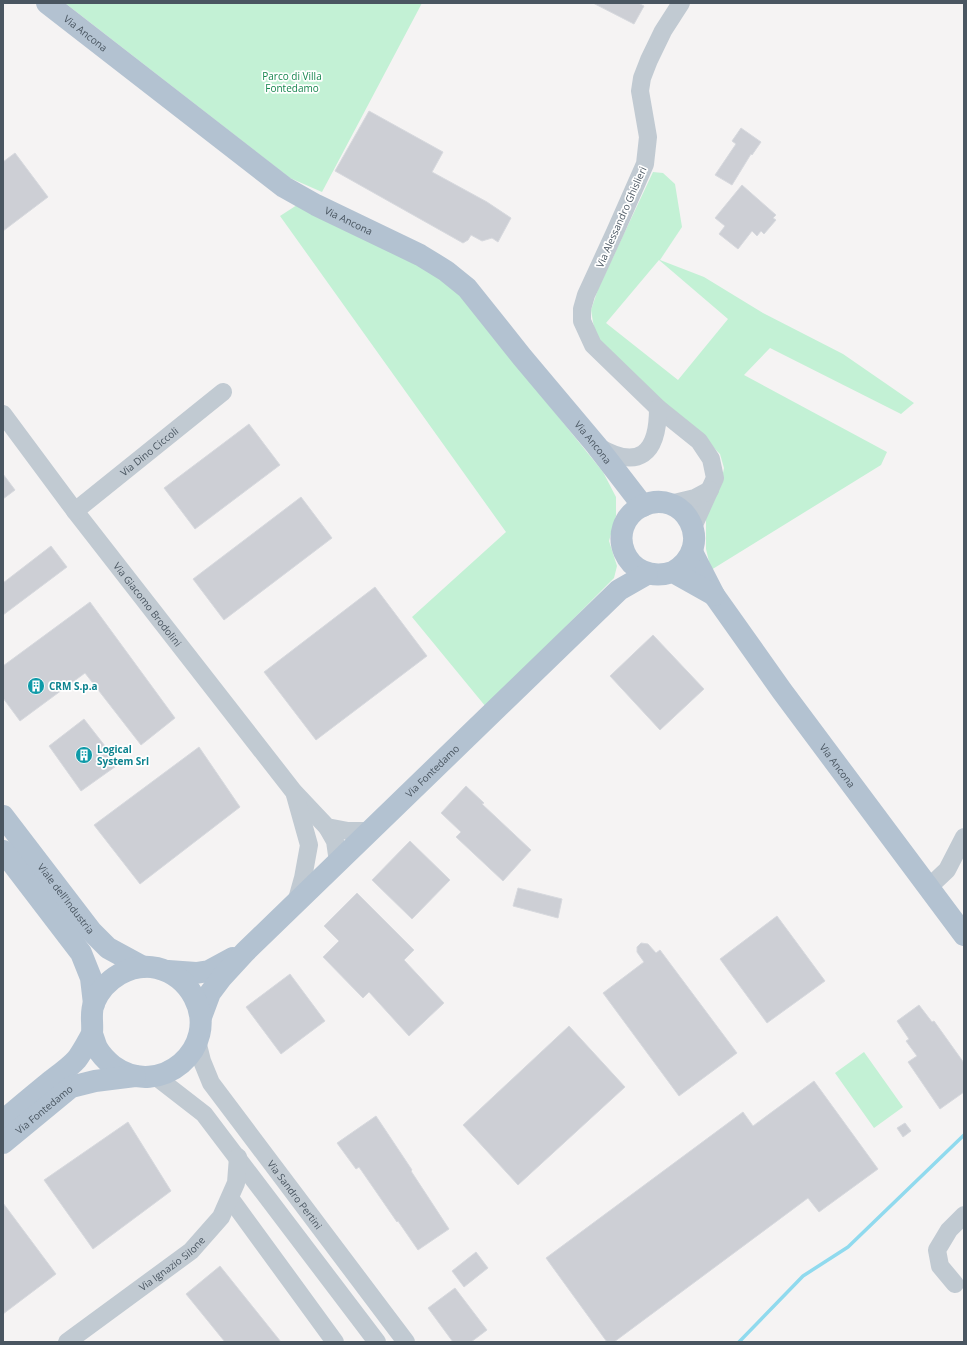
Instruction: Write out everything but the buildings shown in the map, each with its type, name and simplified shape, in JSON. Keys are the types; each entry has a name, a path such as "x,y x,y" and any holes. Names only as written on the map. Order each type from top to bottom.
{"main road":[{"name":"Via Ancona","path":"47,3 284,187 316,205 420,255 446,271 467,288 522,357 596,445 615,471 636,511"},
{"path":"656,502 670,504 688,517 693,527 694,544 692,552 681,568 673,572 664,575 647,574 632,565 623,550 622,537 624,524 636,511 656,502"},
{"name":"Via Ancona","path":"692,552 714,595 782,691 964,935"},
{"path":"619,590 627,558"},
{"name":"Via Ancona","path":"673,572 714,595"},
{"name":"Via Fontedamo","path":"200,1017 210,993 222,977 245,952 619,590 647,574"},
{"name":"Viale dell'Industria","path":"3,816 91,931 108,948 143,967"},
{"path":"3,851 81,953 91,978 94,1004"},
{"name":"Via Fontedamo","path":"168,972 196,973 209,971 245,952"},
{"name":"Via Fontedamo","path":"3,1143 71,1087 95,1080 145,1076 169,1072 181,1064 191,1054 197,1041 200,1029 200,1017 197,1003 191,990 181,979 168,972 156,968 143,967 127,970 113,978 101,989 94,1004 91,1019 92,1034 98,1049 107,1062 120,1071 145,1076"},
{"name":"Via Fontedamo","path":"3,1121 77,1059 92,1034"}],"street":[{"name":"Via Alessandro Ghislieri","path":"681,3 663,31 642,78 640,90 648,137 645,164 586,295 582,309 582,321 593,346 658,408 699,441 711,459 714,478 693,527"},
{"name":"Via Dino Ciccoli","path":"75,511 223,392"},
{"path":"596,445 609,453 621,457 638,457 647,451 654,441 658,425 658,408"},
{"name":"Via Giacomo Brodolini","path":"3,414 75,511 294,792 327,827 335,841 338,862"},
{"path":"670,504 695,498 710,490"},
{"name":"Via Giacomo Brodolini","path":"294,792 309,845 303,878 296,903"},
{"path":"327,827 348,831 371,831"},
{"path":"929,887 947,870 964,837"},
{"path":"309,845 323,856 338,862"},
{"name":"Via Sandro Pertini","path":"197,1041 202,1061 211,1083 406,1342"},
{"path":"145,1076 204,1114 377,1342"},
{"name":"Via Ignazio Silone","path":"66,1342 191,1251 222,1217 236,1183 238,1157"},
{"path":"230,1198 335,1342"},
{"path":"955,1284 940,1266 937,1250 949,1230 963,1220"}],"green space":[{"name":"Parco di Villa Fontedamo","path":"65,3 422,3 322,192 290,178"},
{"path":"653,172 663,173 675,184 682,227 660,260 704,277 763,313 843,354 914,403 901,414 770,348 744,375 887,452 881,465 711,570 706,549 706,512 721,483 724,468 720,454 599,343 594,328 591,310 598,289","holes":["659,260 728,319 678,380 606,323"]},
{"path":"297,205 426,268 460,295 603,472 616,497 616,516 609,541 617,566 614,578 486,707 412,617 506,532 280,216"},
{"path":"864,1052 903,1107 874,1128 835,1073"}],"waterway":[{"path":"739,1342 803,1276 848,1247 964,1135"}],"place":[{"name":"CRM S.p.a","path":"36,686"},
{"name":"Logical System Srl","path":"84,755"}]}
